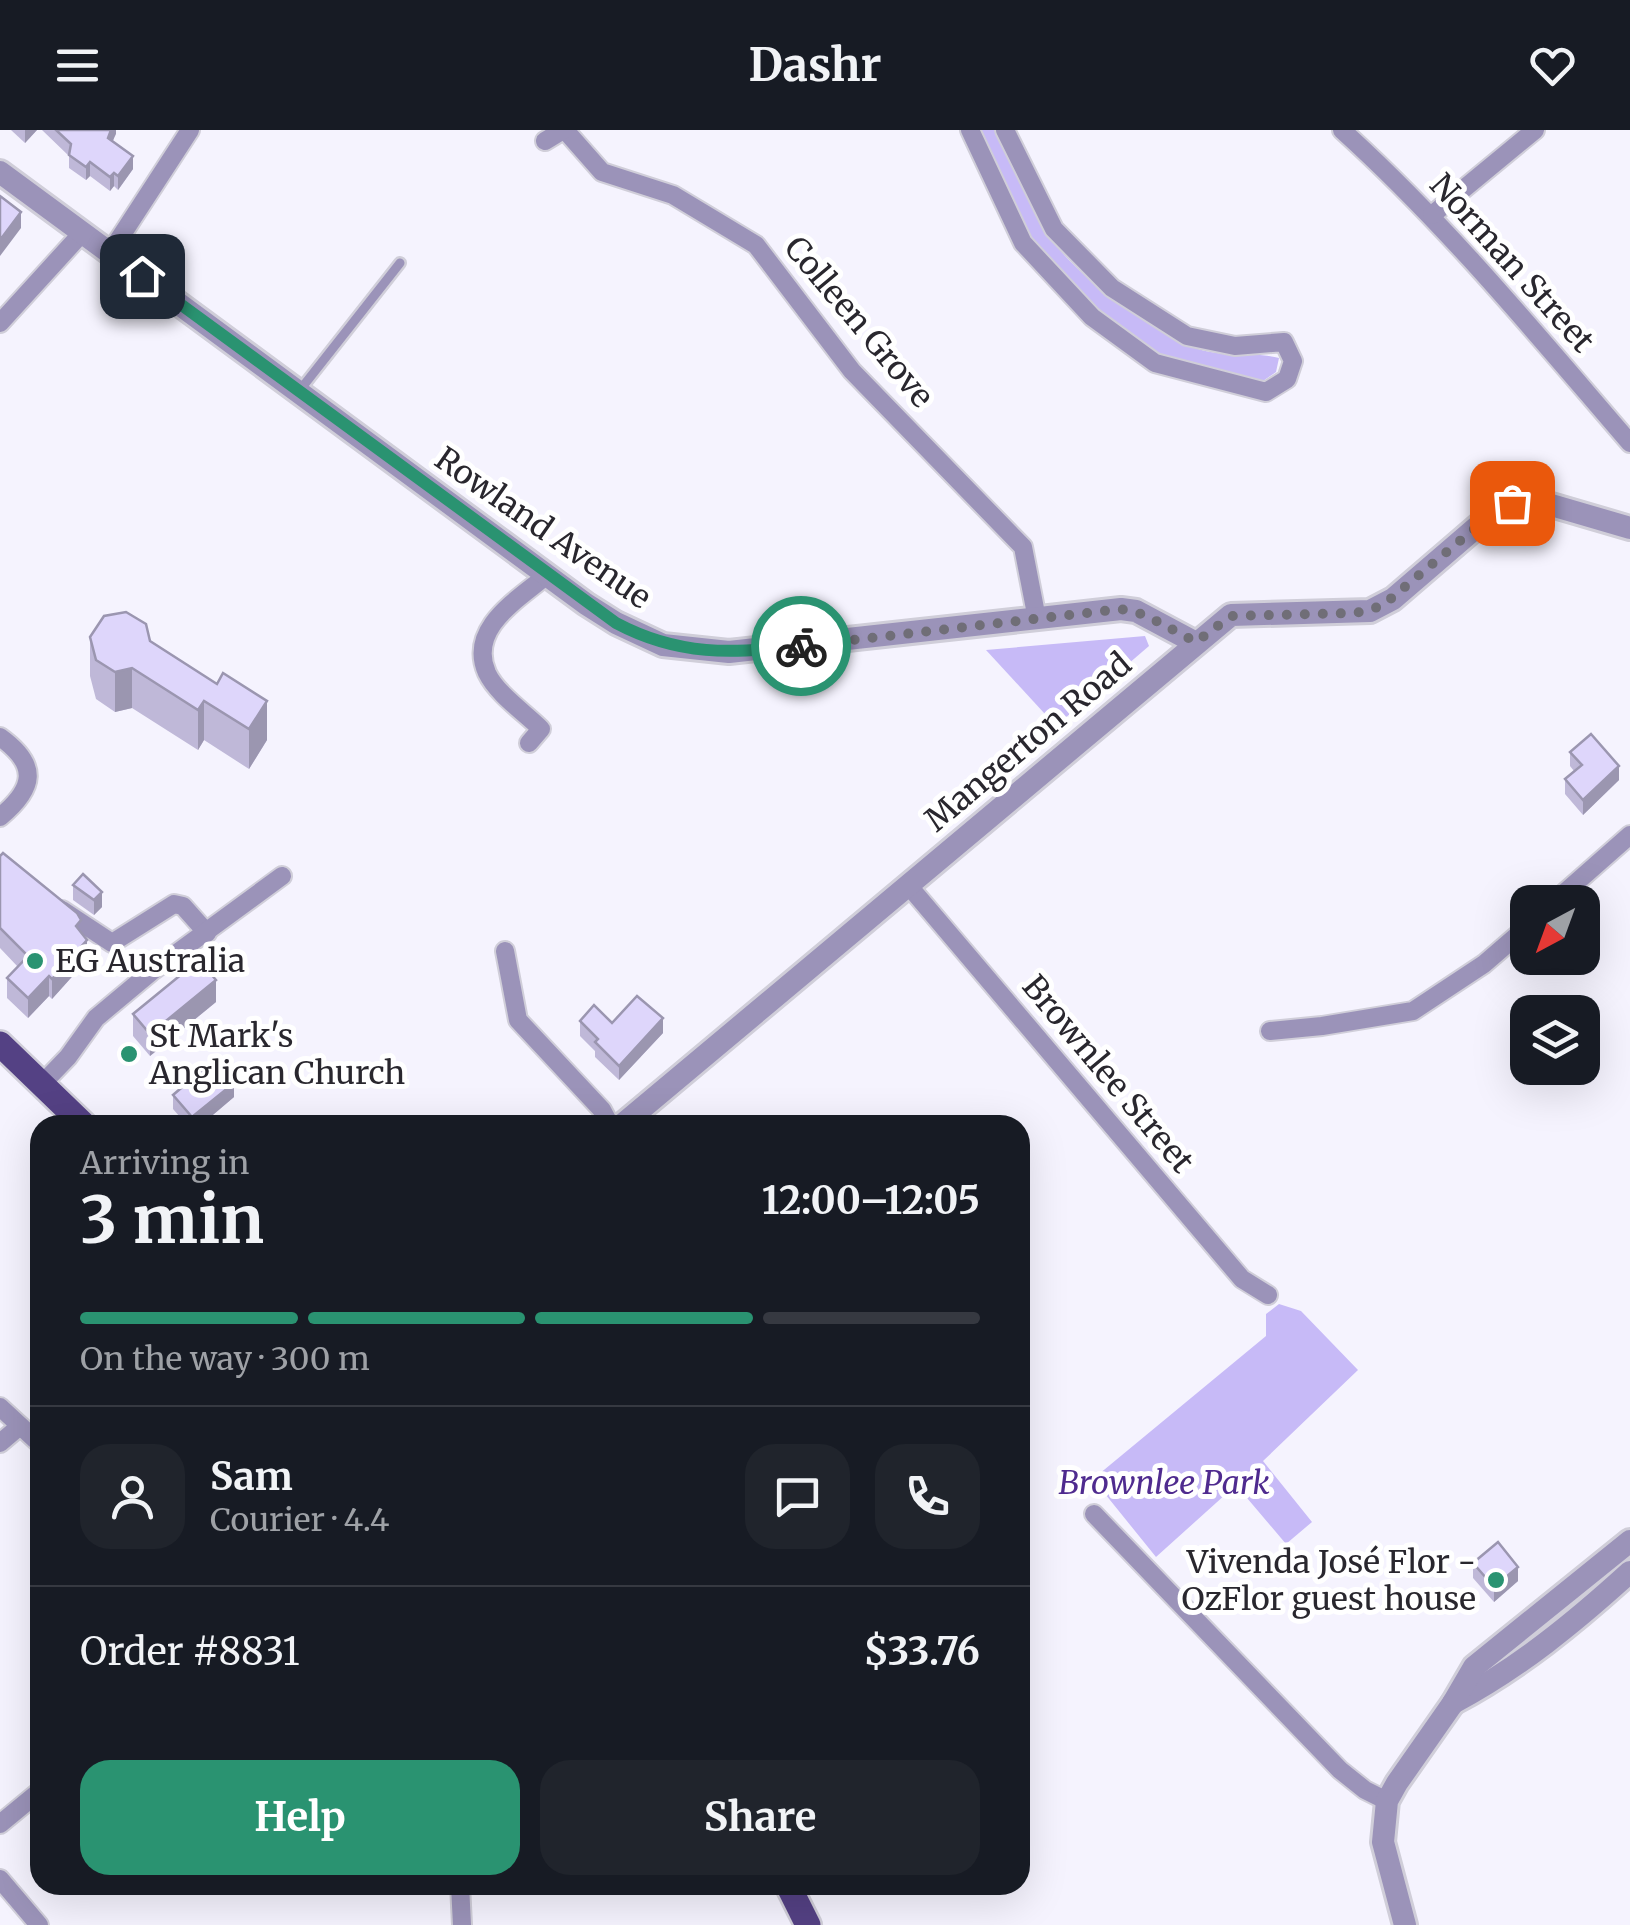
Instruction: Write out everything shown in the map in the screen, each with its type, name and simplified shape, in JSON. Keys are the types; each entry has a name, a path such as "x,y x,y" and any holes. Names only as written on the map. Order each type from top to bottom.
{"main road":[{"path":"0,1044 74,1115"},
{"path":"793,1895 808,1925"}],"street":[{"path":"110,254 190,130"},
{"name":"Colleen Grove","path":"545,141 564,130 602,172 674,195 756,245 852,371 1023,546 1036,620"},
{"path":"970,130 1024,243 1092,317 1155,364 1266,392 1287,379 1293,361 1284,342 1235,346 1187,336 1112,288 1054,229 1006,130"},
{"name":"Norman Street","path":"1342,130 1476,262 1630,443"},
{"path":"1432,215 1535,130"},
{"name":"Rowland Avenue","path":"0,172 586,604 663,645 766,650 1121,609 1145,615 1196,642"},
{"path":"0,323 82,232"},
{"name":"Mangerton Road","path":"634,1115 1231,616 1356,613 1382,606 1486,519 1512,503 1541,502 1630,528"},
{"path":"529,743 541,730 486,671 484,642 494,620 547,575"},
{"path":"0,737 17,749 27,764 28,776 23,796 0,817"},
{"path":"1573,885 1630,835"},
{"path":"42,1084 68,1057 96,1018 151,972 282,876"},
{"name":"Brownlee Street","path":"908,885 1242,1279 1268,1295"},
{"path":"49,899 112,943 174,904 183,906 208,933"},
{"path":"1270,1030 1413,1011 1484,964 1510,942"},
{"path":"506,951 518,1020 605,1115"},
{"path":"0,1407 30,1435"},
{"path":"0,1443 20,1426"},
{"path":"1094,1514 1340,1770 1387,1801"},
{"path":"1405,1925 1386,1862 1387,1801 1474,1667 1630,1540"},
{"path":"1454,1703 1488,1685 1546,1644 1630,1572"},
{"path":"0,1824 30,1799"},
{"path":"0,1879 39,1925"},
{"path":"460,1895 462,1925"}],"lane":[{"path":"298,392 400,263"}],"green space":[{"path":"979,130 1000,130 1054,242 1098,286 1179,341 1216,353 1279,358 1276,372 1263,381 1225,375 1169,358 1123,334 1068,283 1026,234"},
{"path":"1145,636 1149,646 1056,726 986,650"},
{"name":"Brownlee Park","path":"1279,1304 1301,1311 1358,1370 1263,1461 1312,1522 1286,1544 1236,1485 1156,1557 1093,1479 1266,1336 1266,1314"}],"building":[{"path":"56,130 111,130 108,138 133,156 118,176 114,173 110,177 90,162 86,167 69,155 71,144"},
{"path":"0,196 21,212 0,240"},
{"path":"126,612 146,624 150,641 217,684 223,673 267,701 249,729 204,701 198,710 132,668 115,672 96,660 90,637 104,616"},
{"path":"1591,734 1619,766 1583,800 1565,779 1582,765 1570,752"},
{"path":"3,853 77,913 81,920 76,926 87,940 52,979 49,976 28,998 7,978 28,956 0,928"},
{"path":"83,874 102,892 94,900 73,885"},
{"path":"199,960 216,980 150,1034 133,1014"},
{"path":"637,996 663,1018 619,1066 580,1021 594,1005 612,1023"},
{"path":"214,1060 234,1083 194,1115 173,1095"},
{"path":"1498,1542 1518,1567 1494,1587 1473,1563"}],"way so far":[{"path":"801,646 1121,609 1145,615 1196,642 1219,623 1244,613 1370,612 1392,599 1486,519 1512,503"}],"place":[{"name":"EG Australia","path":"35,961"},
{"name":"St Mark's Anglican Church","path":"129,1054"},
{"name":"Vivenda José Flor - OzFlor guest house","path":"1496,1580"}],"route":[{"path":"142,276 616,623 663,645 688,649 728,652 801,646"}]}
